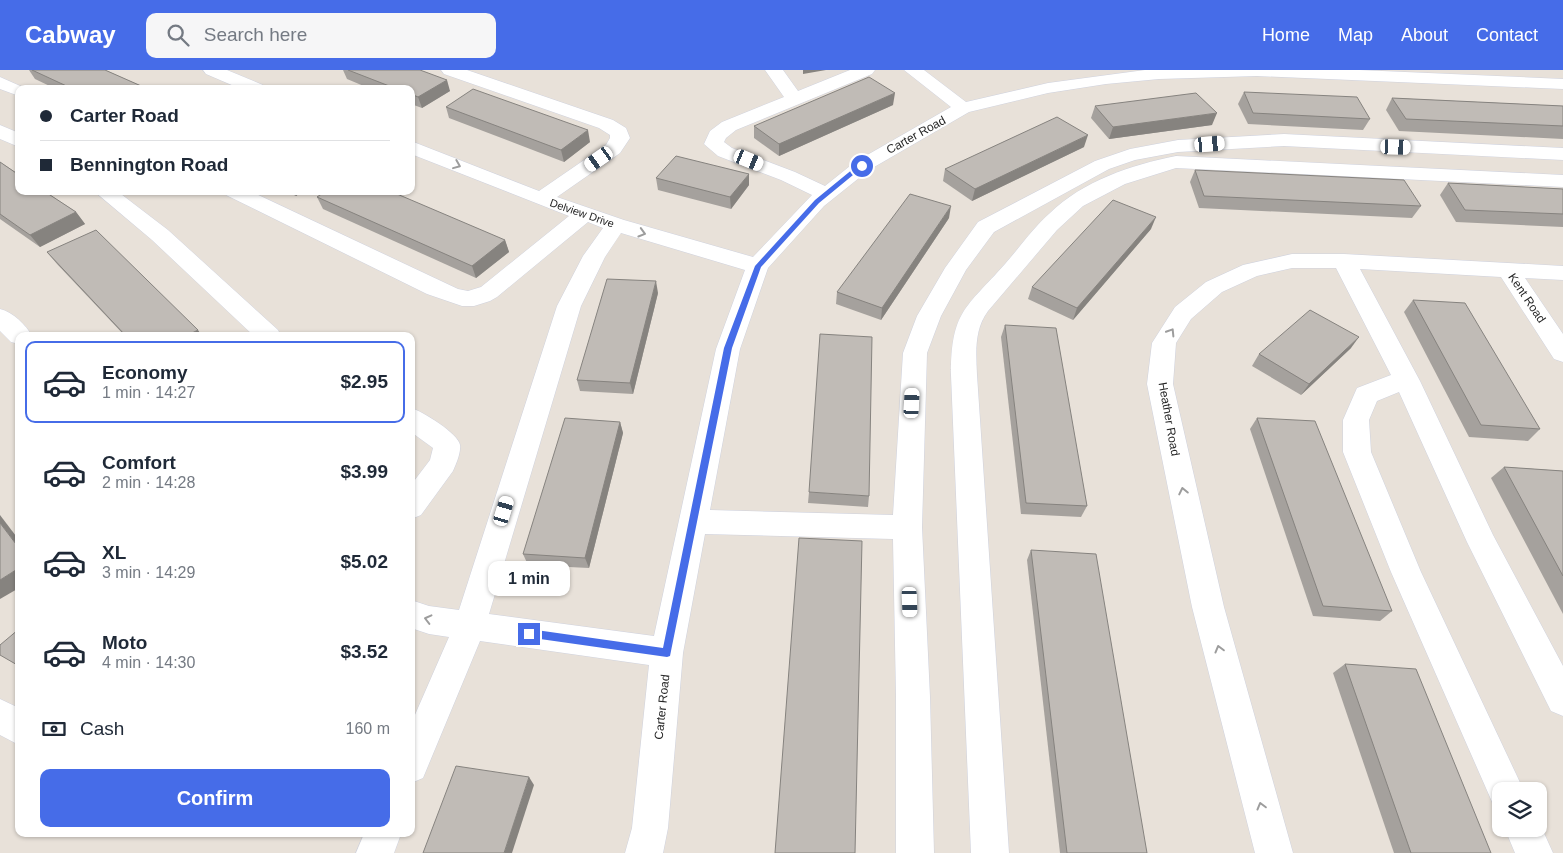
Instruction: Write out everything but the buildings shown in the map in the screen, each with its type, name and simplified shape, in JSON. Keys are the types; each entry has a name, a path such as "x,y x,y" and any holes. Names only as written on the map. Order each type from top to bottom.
{"street":[{"path":"212,70 248,85"},
{"path":"450,70 606,124 619,132 620,138 613,148 541,199"},
{"path":"774,70 794,98"},
{"path":"826,194 725,152 714,144 717,136 729,126 866,70"},
{"path":"913,70 963,108"},
{"path":"1552,70 1563,83"},
{"name":"Carter Road","path":"644,853 650,828 667,652 728,348 758,266 826,194 862,166 963,108 1048,88 1106,79 1159,74 1257,71 1563,83"},
{"path":"0,82 15,89"},
{"path":"0,131 15,138"},
{"path":"916,853 907,527 915,353 929,316 956,268 986,227 1102,165 1130,155 1178,146 1284,140 1563,154"},
{"name":"Delview Drive","path":"415,149 541,199 616,225 758,266"},
{"path":"990,853 963,344 968,324 980,305 1029,252 1046,228 1067,208 1100,189 1156,165 1176,162 1563,181"},
{"path":"109,195 160,235 265,332"},
{"path":"241,195 435,289 464,299 478,298 489,292 585,214"},
{"path":"415,757 470,626 569,306 594,256 616,225"},
{"path":"1344,260 1407,381 1482,542 1563,700"},
{"name":"Heather Road","path":"1274,853 1206,597 1160,384 1164,343 1182,313 1214,287 1251,270 1292,261 1344,260 1563,273"},
{"name":"Kent Road","path":"1507,269 1563,353"},
{"path":"0,318 16,332"},
{"path":"1407,381 1391,384 1366,396 1356,420 1357,452 1406,572 1502,782"},
{"path":"415,421 447,444 442,463 415,501"},
{"path":"693,522 907,527"},
{"path":"415,615 429,620 470,626 667,652"},
{"path":"0,715 15,725"},
{"path":"375,853 382,837"},
{"path":"1527,837 1534,853"}],"route":[{"path":"529,634 667,652 728,348 758,266 817,202 862,166"}]}
